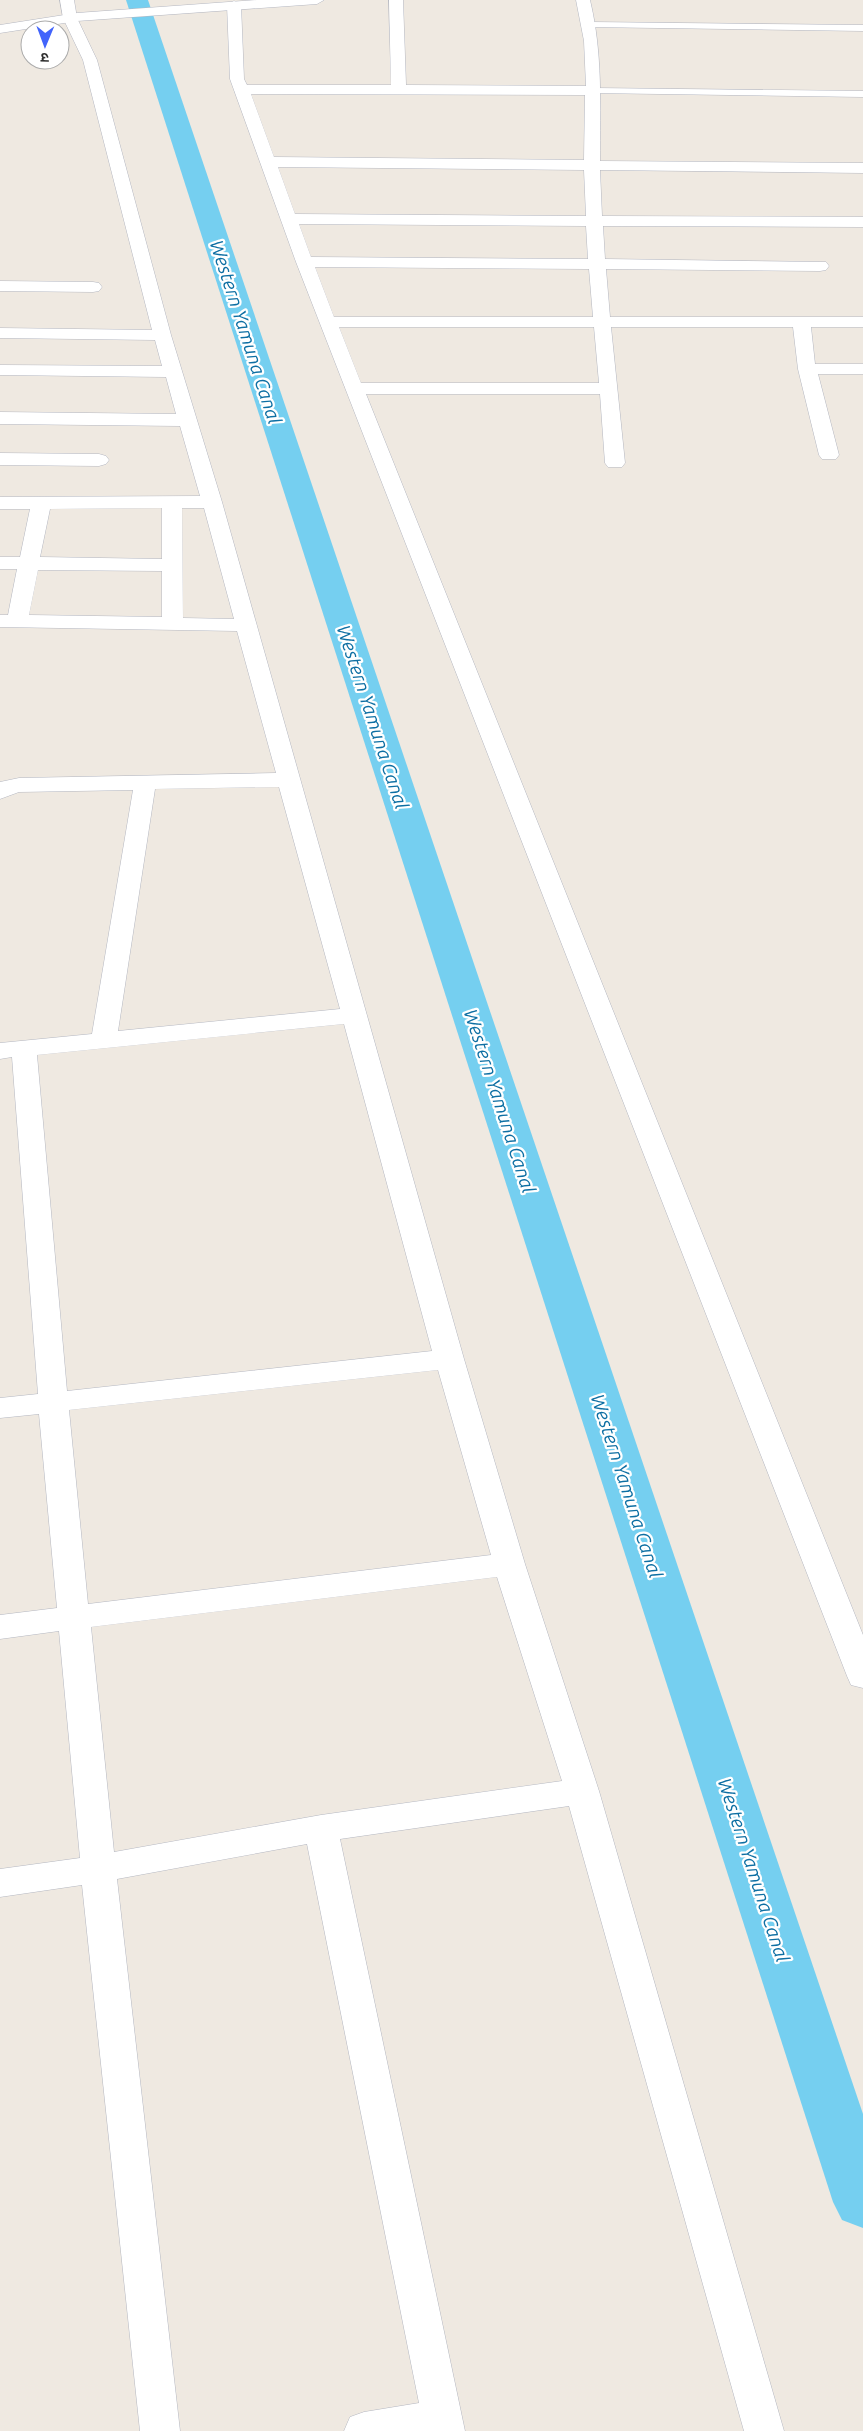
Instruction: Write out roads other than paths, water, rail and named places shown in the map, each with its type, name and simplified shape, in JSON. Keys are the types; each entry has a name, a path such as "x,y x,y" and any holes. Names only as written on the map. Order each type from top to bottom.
{"street":[{"path":"66,0 90,60 162,335 212,502 449,1359 509,1564 582,1791 764,2431"},
{"path":"0,29 73,18 262,2 318,0"},
{"path":"396,0 399,89"},
{"path":"583,0 591,25 594,91 592,164 595,219 615,463"},
{"path":"227,6 237,79 304,262 863,1676"},
{"path":"242,89 594,91"},
{"path":"268,162 863,168"},
{"path":"288,219 595,219 863,222"},
{"path":"304,262 820,266"},
{"path":"0,286 93,287"},
{"path":"328,322 863,322"},
{"path":"801,322 806,370 829,456"},
{"path":"0,333 162,335"},
{"path":"806,370 863,369"},
{"path":"0,370 173,372"},
{"path":"354,389 609,388"},
{"path":"0,418 188,420"},
{"path":"0,459 99,460"},
{"path":"0,503 212,502"},
{"path":"41,503 28,564 8,621 246,625"},
{"path":"172,503 173,624"},
{"path":"0,563 173,565"},
{"path":"0,792 4,788 18,785 288,780"},
{"path":"104,1040 145,783"},
{"path":"160,2431 98,1869 53,1401 12,1050 354,1015"},
{"path":"0,1408 449,1359"},
{"path":"0,1627 509,1564"},
{"path":"0,1883 98,1869 321,1828 582,1791"},
{"path":"321,1828 444,2424 364,2431"}],"lane":[{"path":"591,25 863,28"},
{"path":"594,91 863,94"}],"waterway":[{"name":"Western Yamuna Canal","path":"137,0 863,2202"}]}
